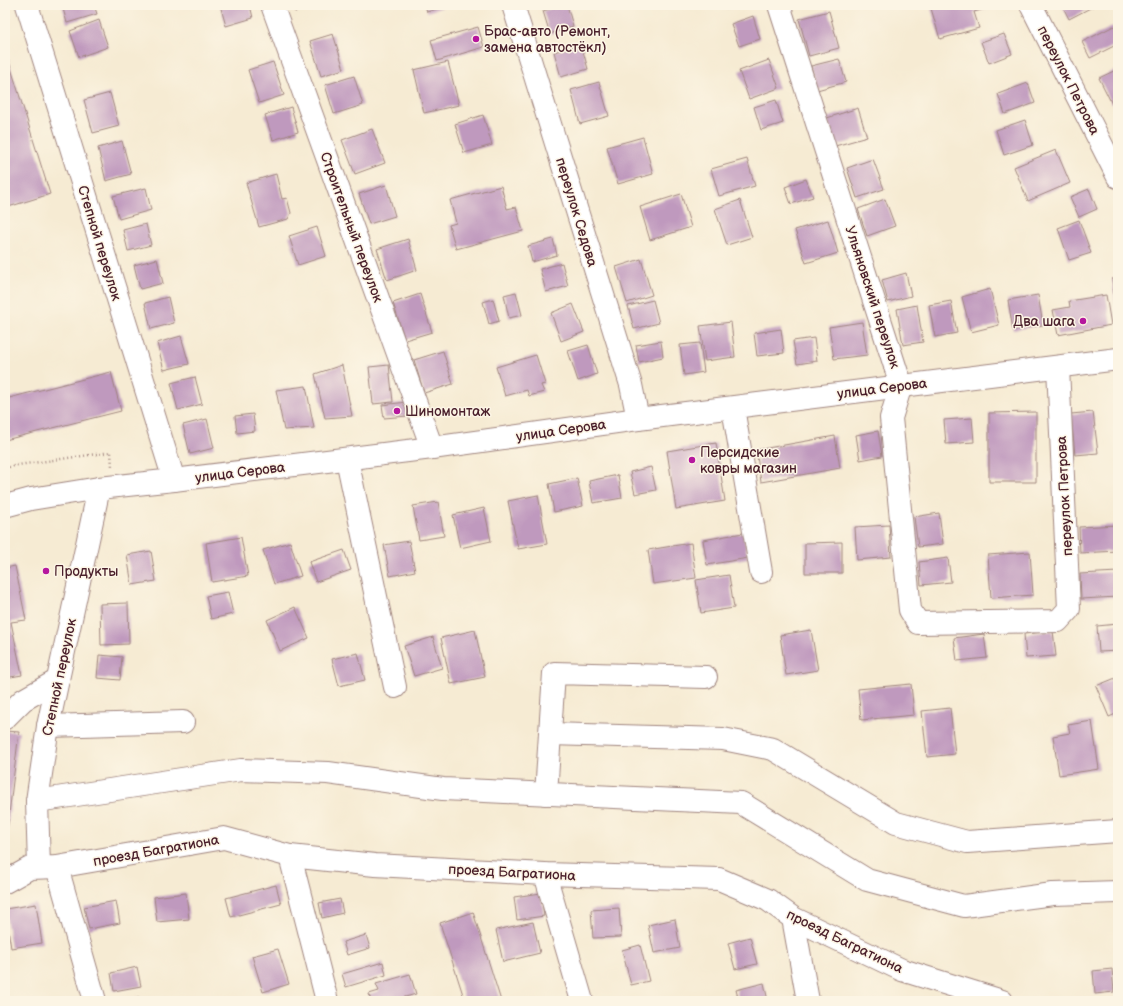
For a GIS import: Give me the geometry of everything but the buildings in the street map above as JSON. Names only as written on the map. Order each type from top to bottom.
[{"type":"street","name":"Степной переулок","points":[[27,5],[174,480]]},
{"type":"street","name":"Строительный переулок","points":[[272,5],[432,448]]},
{"type":"street","name":"переулок Седова","points":[[513,5],[630,385],[638,419]]},
{"type":"street","name":"Ульяновский переулок","points":[[779,5],[901,385],[891,418],[910,610],[918,623],[1058,621]]},
{"type":"street","name":"переулок Петрова","points":[[1031,5],[1118,177]]},
{"type":"street","name":"улица Серова","points":[[5,506],[31,499],[99,488],[347,459],[638,419],[1118,359]]},
{"type":"street","name":"переулок Петрова","points":[[1058,367],[1069,609],[1058,621]]},
{"type":"street","points":[[733,408],[761,572]]},
{"type":"street","points":[[347,459],[395,687]]},
{"type":"street","name":"Степной переулок","points":[[95,1001],[48,867],[37,801],[48,726],[99,488]]},
{"type":"street","points":[[546,794],[554,673],[706,677]]},
{"type":"street","points":[[5,718],[14,699],[58,680]]},
{"type":"street","points":[[48,726],[183,722]]},
{"type":"street","points":[[550,734],[723,739],[773,749],[896,823],[967,842],[1118,831]]},
{"type":"street","points":[[37,801],[241,770],[328,773],[443,789],[741,803],[867,880],[964,906],[1053,894],[1118,892]]},
{"type":"street","name":"проезд Багратиона","points":[[5,882],[30,868],[48,867],[224,838],[290,856],[374,865],[545,874],[719,879],[768,900],[793,918],[902,970],[1002,1001]]},
{"type":"street","points":[[290,856],[327,1001]]},
{"type":"street","points":[[545,874],[582,1001]]},
{"type":"street","points":[[793,918],[808,1001]]},
{"type":"place","name":"Брас-авто (Ремонт, замена автостёкл)","points":[[476,39]]},
{"type":"place","name":"Два шага","points":[[1083,321]]},
{"type":"place","name":"Шиномонтаж","points":[[397,411]]},
{"type":"place","name":"Персидские ковры магазин","points":[[692,460]]},
{"type":"place","name":"Продукты","points":[[46,571]]}]
